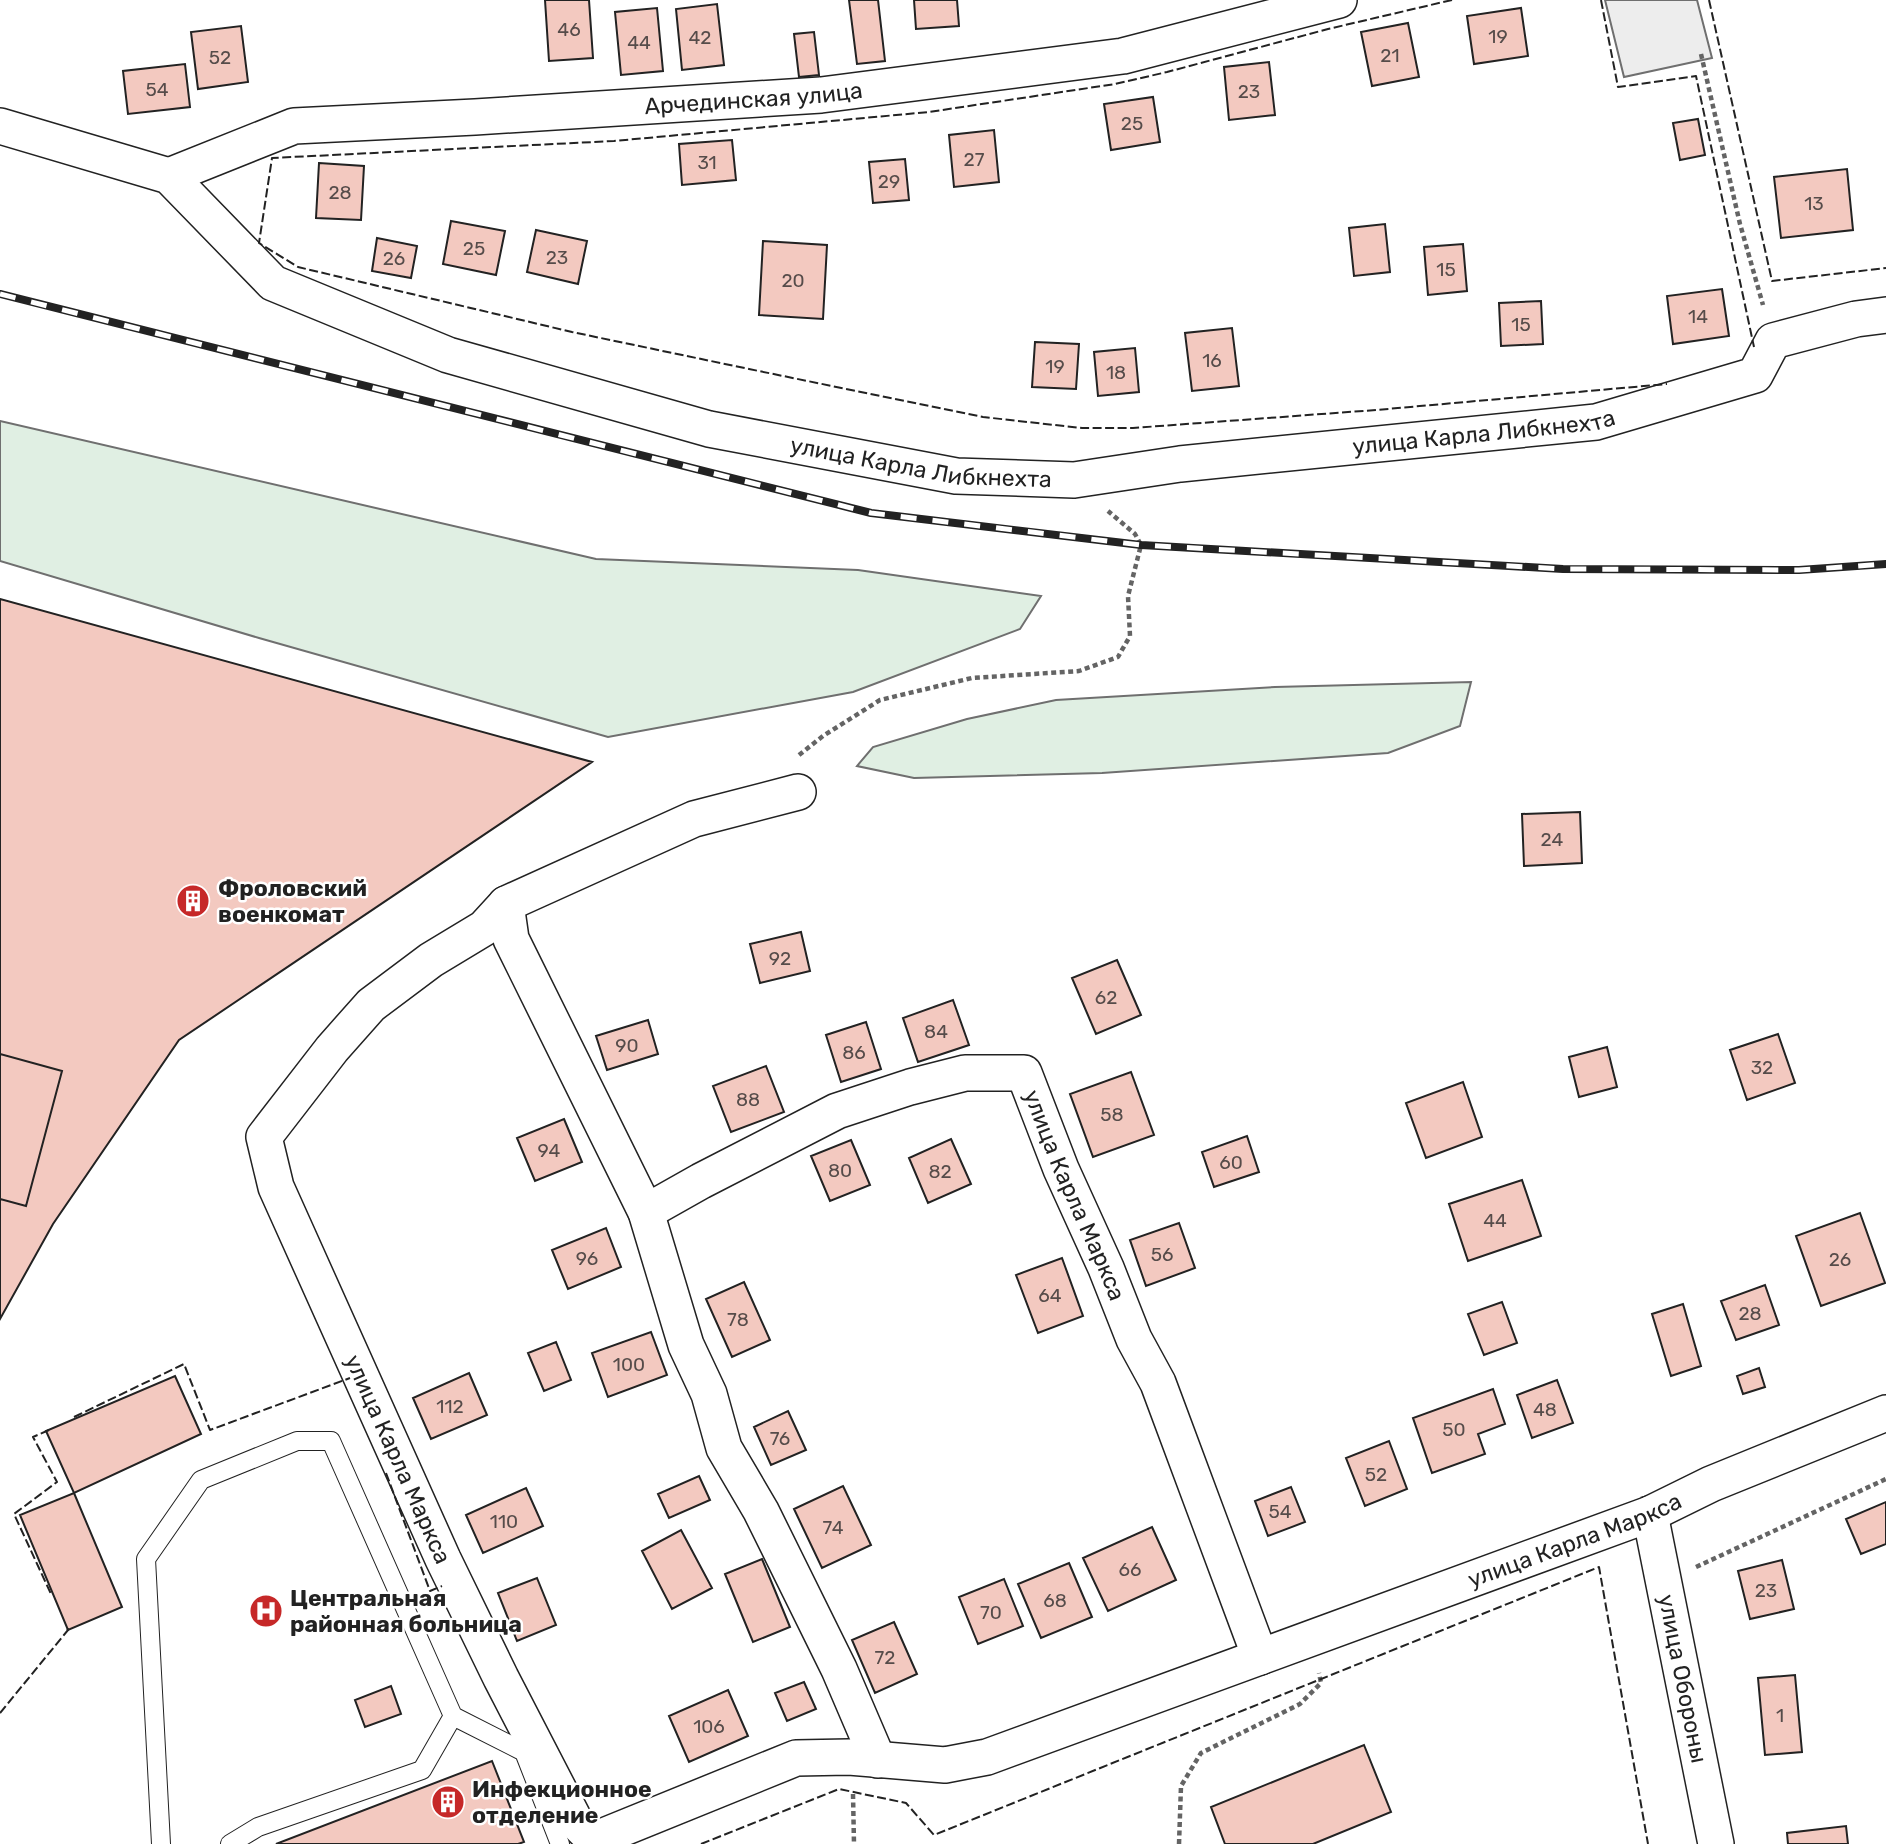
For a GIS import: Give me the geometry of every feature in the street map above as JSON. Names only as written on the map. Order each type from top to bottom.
[{"type":"street","name":"Арчединская улица","points":[[169,176],[294,126],[821,94],[1123,56],[1339,0]]},
{"type":"street","name":"улица Карла Либкнехта","points":[[0,127],[169,176],[273,284],[448,355],[709,429],[956,476],[1074,480],[1180,464],[1596,422],[1755,375],[1773,341]]},
{"type":"street","points":[[1773,341],[1856,319],[1886,316]]},
{"type":"street","name":"улица Карла Маркса","points":[[795,776],[506,904],[484,928],[431,960],[371,1005],[332,1049],[264,1137],[276,1187],[443,1559],[500,1678],[575,1821],[594,1840],[796,1758],[868,1759],[945,1765],[987,1757],[1650,1514],[1711,1484],[1886,1413]]},
{"type":"street","points":[[506,904],[511,939],[646,1212],[686,1345],[709,1394],[724,1448],[761,1511],[839,1669],[868,1759]]},
{"type":"street","name":"улица Карла Маркса","points":[[646,1212],[837,1111],[910,1087],[965,1073],[1024,1073],[1061,1169],[1106,1268],[1134,1339],[1158,1383],[1260,1657]]},
{"type":"street","name":"улица Обороны","points":[[1650,1514],[1716,1844]]},
{"type":"lane","points":[[161,1844],[146,1559],[201,1480],[297,1441],[331,1441],[453,1716],[524,1752],[560,1844]]},
{"type":"lane","points":[[230,1844],[258,1827],[422,1770],[453,1716]]},
{"type":"path","points":[[1701,54],[1740,224],[1773,341]]},
{"type":"path","points":[[795,776],[823,736],[880,701],[972,678],[1079,671],[1118,657],[1130,636],[1128,596],[1140,545],[1135,534],[1074,480]]},
{"type":"path","points":[[1664,1582],[1886,1479]]},
{"type":"path","points":[[1179,1844],[1181,1786],[1201,1753],[1300,1704],[1321,1683],[1317,1661],[1304,1641]]},
{"type":"path","points":[[854,1844],[853,1792],[868,1759]]},
{"type":"green space","points":[[0,421],[596,559],[858,570],[1041,596],[1020,629],[853,692],[608,737],[0,561]]},
{"type":"green space","points":[[1471,682],[1460,726],[1388,753],[1102,773],[914,778],[857,766],[873,747],[967,719],[1056,700],[1275,687]]},
{"type":"shaded area","points":[[1605,0],[1697,0],[1712,58],[1624,77]]},
{"type":"building","points":[[545,0],[589,0],[593,58],[549,61]]},
{"type":"building","points":[[849,0],[878,0],[885,61],[857,64]]},
{"type":"building","points":[[914,0],[957,0],[959,26],[916,29]]},
{"type":"building","points":[[717,4],[724,65],[682,70],[676,9]]},
{"type":"building","points":[[657,8],[663,71],[621,75],[615,12]]},
{"type":"building","points":[[1521,8],[1528,56],[1474,64],[1467,16]]},
{"type":"building","points":[[1408,23],[1419,77],[1372,86],[1361,32]]},
{"type":"building","points":[[241,26],[248,82],[198,89],[191,32]]},
{"type":"building","points":[[814,32],[819,75],[799,77],[794,34]]},
{"type":"building","points":[[1269,62],[1275,115],[1229,120],[1224,67]]},
{"type":"building","points":[[185,64],[190,107],[128,114],[123,71]]},
{"type":"building","points":[[1153,97],[1160,142],[1111,150],[1104,104]]},
{"type":"building","points":[[1698,119],[1705,155],[1680,160],[1673,123]]},
{"type":"building","points":[[994,130],[999,182],[954,187],[949,135]]},
{"type":"building","points":[[732,140],[736,180],[682,185],[679,144]]},
{"type":"building","points":[[905,159],[909,200],[873,203],[869,162]]},
{"type":"building","points":[[319,163],[364,166],[361,220],[316,218]]},
{"type":"building","points":[[1847,169],[1853,230],[1781,238],[1774,177]]},
{"type":"building","points":[[451,221],[505,231],[496,275],[443,264]]},
{"type":"building","points":[[1385,224],[1390,272],[1354,276],[1349,228]]},
{"type":"building","points":[[536,230],[587,241],[578,284],[527,272]]},
{"type":"building","points":[[377,238],[417,246],[411,278],[372,271]]},
{"type":"building","points":[[763,241],[827,245],[823,319],[759,315]]},
{"type":"building","points":[[1463,244],[1467,291],[1428,295],[1424,247]]},
{"type":"building","points":[[1722,289],[1729,336],[1673,344],[1667,296]]},
{"type":"building","points":[[1541,301],[1543,344],[1501,346],[1499,303]]},
{"type":"building","points":[[1232,328],[1239,386],[1192,391],[1185,333]]},
{"type":"building","points":[[1035,342],[1079,344],[1076,389],[1032,387]]},
{"type":"building","points":[[1135,348],[1139,392],[1098,396],[1094,352]]},
{"type":"building","name":"Фроловский военкомат","points":[[0,599],[592,762],[179,1040],[53,1224],[0,1319]]},
{"type":"building","points":[[1580,812],[1582,863],[1524,866],[1522,814]]},
{"type":"building","points":[[801,932],[810,971],[760,983],[750,944]]},
{"type":"building","points":[[1117,960],[1141,1015],[1096,1034],[1072,978]]},
{"type":"building","points":[[953,1000],[969,1045],[918,1062],[903,1018]]},
{"type":"building","points":[[648,1020],[658,1054],[607,1070],[596,1036]]},
{"type":"building","points":[[866,1022],[881,1069],[841,1082],[826,1035]]},
{"type":"building","points":[[1778,1034],[1795,1083],[1747,1100],[1730,1050]]},
{"type":"building","points":[[1607,1047],[1617,1087],[1579,1097],[1569,1057]]},
{"type":"building","points":[[0,1054],[62,1071],[26,1206],[0,1199]]},
{"type":"building","points":[[766,1066],[784,1112],[731,1132],[713,1086]]},
{"type":"building","points":[[1131,1072],[1154,1135],[1093,1157],[1070,1094]]},
{"type":"building","points":[[1463,1082],[1482,1137],[1426,1158],[1406,1103]]},
{"type":"building","points":[[564,1119],[582,1162],[535,1181],[517,1138]]},
{"type":"building","points":[[1247,1136],[1259,1172],[1214,1187],[1202,1152]]},
{"type":"building","points":[[951,1139],[971,1184],[928,1203],[909,1158]]},
{"type":"building","points":[[851,1140],[870,1185],[830,1201],[811,1156]]},
{"type":"building","points":[[1522,1180],[1541,1236],[1468,1261],[1449,1204]]},
{"type":"building","points":[[1860,1213],[1885,1283],[1821,1306],[1796,1236]]},
{"type":"building","points":[[1179,1223],[1195,1268],[1146,1286],[1130,1240]]},
{"type":"building","points":[[606,1228],[621,1267],[568,1289],[552,1250]]},
{"type":"building","points":[[1062,1258],[1083,1316],[1038,1333],[1016,1275]]},
{"type":"building","points":[[744,1282],[770,1340],[732,1357],[706,1299]]},
{"type":"building","points":[[1765,1285],[1779,1325],[1736,1340],[1721,1301]]},
{"type":"building","points":[[1502,1302],[1517,1343],[1484,1355],[1468,1314]]},
{"type":"building","points":[[1683,1304],[1701,1366],[1671,1376],[1652,1314]]},
{"type":"building","points":[[651,1332],[667,1375],[608,1397],[592,1353]]},
{"type":"building","points":[[556,1342],[571,1380],[544,1391],[528,1353]]},
{"type":"building","points":[[1759,1368],[1765,1387],[1743,1394],[1737,1376]]},
{"type":"building","points":[[469,1373],[487,1415],[431,1439],[413,1398]]},
{"type":"building","points":[[175,1376],[201,1434],[74,1493],[46,1431]]},
{"type":"building","points":[[1557,1380],[1573,1423],[1532,1438],[1517,1395]]},
{"type":"building","points":[[1493,1389],[1505,1424],[1478,1434],[1485,1454],[1432,1473],[1413,1418]]},
{"type":"building","points":[[788,1411],[806,1450],[771,1465],[754,1427]]},
{"type":"building","points":[[1389,1441],[1407,1489],[1365,1506],[1346,1458]]},
{"type":"building","points":[[699,1476],[710,1500],[669,1518],[658,1494]]},
{"type":"building","points":[[843,1486],[871,1545],[822,1568],[794,1509]]},
{"type":"building","points":[[1291,1487],[1305,1522],[1268,1536],[1255,1501]]},
{"type":"building","points":[[526,1488],[543,1526],[483,1553],[466,1515]]},
{"type":"building","points":[[74,1493],[122,1607],[68,1630],[20,1515]]},
{"type":"building","points":[[1886,1502],[1886,1544],[1861,1554],[1846,1519]]},
{"type":"building","points":[[1152,1527],[1176,1580],[1108,1611],[1083,1558]]},
{"type":"building","points":[[681,1530],[712,1588],[672,1609],[642,1551]]},
{"type":"building","points":[[762,1559],[790,1627],[753,1642],[725,1574]]},
{"type":"building","points":[[1782,1560],[1794,1609],[1750,1619],[1738,1571]]},
{"type":"building","points":[[1069,1563],[1092,1617],[1041,1638],[1018,1584]]},
{"type":"building","points":[[537,1578],[556,1625],[517,1641],[498,1593]]},
{"type":"building","points":[[1004,1579],[1023,1626],[978,1644],[959,1597]]},
{"type":"building","points":[[894,1622],[917,1674],[875,1693],[852,1640]]},
{"type":"building","points":[[1795,1675],[1802,1752],[1765,1755],[1758,1678]]},
{"type":"building","points":[[804,1682],[816,1709],[787,1721],[775,1693]]},
{"type":"building","points":[[391,1686],[401,1714],[365,1727],[355,1700]]},
{"type":"building","points":[[728,1690],[748,1736],[689,1762],[669,1716]]},
{"type":"building","points":[[1364,1745],[1391,1812],[1313,1844],[1225,1844],[1211,1807]]},
{"type":"building","name":"Инфекционное отделение","points":[[492,1761],[524,1842],[276,1844]]},
{"type":"building","points":[[1846,1826],[1848,1844],[1788,1844],[1787,1833]]},
{"type":"railway","points":[[0,294],[871,513],[1141,545],[1563,569],[1799,570],[1886,564]]},
{"type":"fence","points":[[1452,0],[1115,84],[929,112],[614,141],[272,158],[259,243],[298,267],[572,332],[983,417],[1082,428],[1133,428],[1376,410],[1667,384]]},
{"type":"fence","points":[[1601,0],[1618,87],[1696,76],[1754,347]]},
{"type":"fence","points":[[1709,0],[1772,281],[1886,268]]},
{"type":"fence","points":[[74,1417],[184,1364],[210,1430],[350,1378]]},
{"type":"fence","points":[[49,1430],[33,1437],[57,1482],[14,1514],[51,1594]]},
{"type":"fence","points":[[386,1473],[430,1591],[442,1586]]},
{"type":"fence","points":[[701,1844],[839,1789],[906,1803],[934,1835],[1599,1567],[1648,1844]]},
{"type":"fence","points":[[0,1713],[68,1630],[66,1626]]},
{"type":"place","name":"Фроловский военкомат","points":[[193,901]]},
{"type":"place","name":"Центральная районная больница","points":[[266,1611]]},
{"type":"place","name":"Инфекционное отделение","points":[[448,1802]]}]
